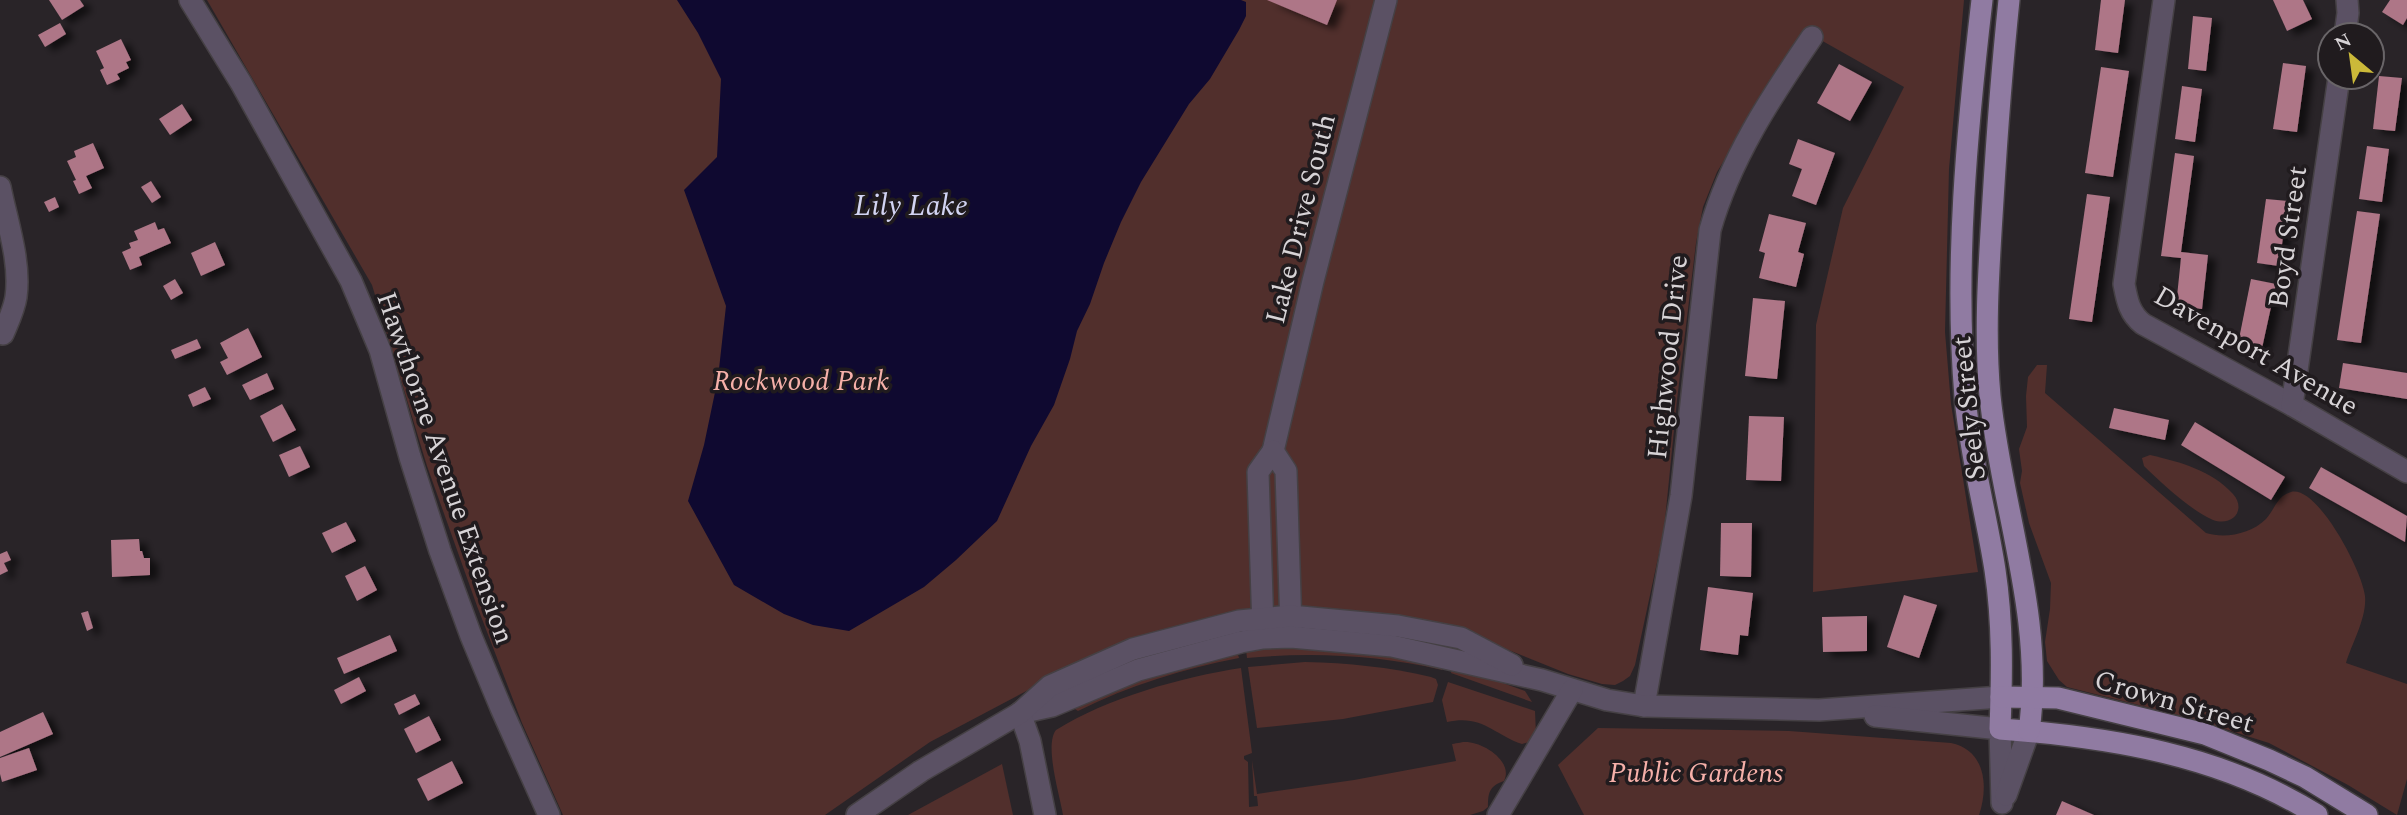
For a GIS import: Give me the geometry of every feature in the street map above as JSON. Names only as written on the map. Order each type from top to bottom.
[{"type":"main road","name":"Seely Street","points":[[1982,0],[1966,190],[1962,344],[1969,435],[1995,571],[2002,634],[2000,729]]},
{"type":"main road","name":"Seely Street","points":[[2010,0],[1993,208],[1988,298],[1989,361],[1994,429],[2025,597],[2032,659],[2034,696],[2029,731]]},
{"type":"main road","name":"Crown Street","points":[[2001,697],[2034,696],[2068,701],[2205,734],[2305,777],[2367,815]]},
{"type":"main road","name":"Crown Street","points":[[2000,729],[2084,736],[2172,754],[2221,769],[2308,809]]},
{"type":"street","name":"Hawthorne Avenue Extension","points":[[190,0],[241,83],[351,281],[380,350],[410,457],[458,599],[500,708],[549,815]]},
{"type":"street","name":"Lake Drive South","points":[[1263,628],[1258,472],[1273,451],[1386,0]]},
{"type":"street","name":"Davenport Avenue","points":[[2164,0],[2124,284],[2127,302],[2136,318],[2143,324],[2407,471]]},
{"type":"street","points":[[2347,0],[2347,21]]},
{"type":"street","name":"Highwood Drive","points":[[1644,706],[1681,496],[1710,230],[1718,199],[1733,166],[1771,97],[1812,37]]},
{"type":"street","name":"Boyd Street","points":[[2292,405],[2337,91]]},
{"type":"street","points":[[0,187],[16,285],[15,299],[3,334]]},
{"type":"street","points":[[1273,451],[1286,471],[1291,626]]},
{"type":"street","points":[[857,815],[921,771],[1020,713],[1049,686],[1096,664],[1147,646],[1239,621],[1263,628],[1398,626],[1461,638],[1542,680],[1607,700],[1644,706],[1819,710],[2000,729]]},
{"type":"street","points":[[1498,815],[1572,690]]},
{"type":"street","points":[[1819,710],[2001,697]]},
{"type":"street","points":[[1020,713],[1030,741],[1045,815]]},
{"type":"street","name":"Seely Street","points":[[2000,729],[2000,809]]},
{"type":"street","name":"Seely Street","points":[[2000,809],[2029,731]]},
{"type":"green space","name":"Rockwood Park","points":[[207,0],[1964,0],[1949,169],[1945,332],[1951,404],[1978,572],[1813,592],[1816,325],[1843,208],[1904,87],[1803,30],[1717,172],[1703,207],[1696,243],[1677,400],[1664,530],[1635,665],[1630,676],[1623,681],[1615,685],[1602,684],[1568,674],[1491,643],[1285,611],[1068,669],[930,742],[825,815],[563,815],[522,723],[477,606],[427,466],[372,285]]},
{"type":"green space","points":[[2037,365],[2047,365],[2045,393],[2206,533],[2229,535],[2245,532],[2266,519],[2282,496],[2291,492],[2302,494],[2314,502],[2326,516],[2348,551],[2365,596],[2361,622],[2346,663],[2407,684],[2407,779],[2397,815],[2348,785],[2269,743],[2190,718],[2067,687],[2059,680],[2047,661],[2045,642],[2051,583],[2029,523],[2020,483],[2022,471],[2019,449],[2027,427],[2028,377]]},
{"type":"green space","points":[[2150,455],[2184,464],[2215,479],[2237,500],[2238,511],[2235,516],[2220,522],[2196,510],[2144,466],[2142,458]]},
{"type":"green space","points":[[1303,646],[1444,663],[1442,670],[1345,656],[1247,658],[1246,650]]},
{"type":"green space","points":[[1237,651],[1239,658],[1157,679],[1078,711],[1070,706],[1100,690]]},
{"type":"green space","points":[[1305,662],[1400,671],[1431,677],[1436,679],[1438,685],[1433,702],[1343,719],[1257,728],[1248,667]]},
{"type":"green space","points":[[1453,665],[1525,691],[1532,702],[1451,673]]},
{"type":"green space","points":[[1241,668],[1252,753],[1244,756],[1248,762],[1249,807],[1258,806],[1257,796],[1254,796],[1252,760],[1257,794],[1456,761],[1452,744],[1464,742],[1479,745],[1494,754],[1504,766],[1504,781],[1490,791],[1488,807],[1470,815],[1063,815],[1052,758],[1056,730],[1098,708],[1146,690]]},
{"type":"green space","points":[[1448,682],[1535,711],[1536,734],[1529,742],[1522,744],[1478,723],[1459,720],[1447,722],[1442,700]]},
{"type":"green space","name":"Public Gardens","points":[[1598,728],[1789,731],[1951,743],[1971,753],[1977,761],[1984,781],[1982,804],[1979,815],[1584,815],[1558,765]]},
{"type":"green space","points":[[1002,764],[1013,815],[908,815]]},
{"type":"water","name":"Lily Lake","points":[[677,0],[1246,2],[1246,16],[1239,30],[1210,79],[1189,104],[1141,182],[1121,222],[1077,331],[1054,405],[1031,446],[997,521],[924,587],[849,631],[813,625],[784,614],[734,585],[688,501],[704,445],[718,378],[726,306],[684,190],[717,157],[721,79],[698,33]]},
{"type":"building","points":[[49,0],[80,0],[84,6],[62,20]]},
{"type":"building","points":[[1267,0],[1337,0],[1327,25]]},
{"type":"building","points":[[2101,0],[2125,0],[2118,53],[2095,50]]},
{"type":"building","points":[[2273,0],[2303,0],[2312,19],[2287,31]]},
{"type":"building","points":[[2390,0],[2407,0],[2407,18],[2403,25],[2382,12]]},
{"type":"building","points":[[2193,16],[2212,18],[2206,71],[2188,69]]},
{"type":"building","points":[[60,23],[66,34],[45,47],[38,35]]},
{"type":"building","points":[[121,39],[131,60],[126,62],[129,68],[117,74],[120,79],[107,85],[100,70],[104,68],[96,51]]},
{"type":"building","points":[[2283,63],[2306,66],[2297,132],[2273,129]]},
{"type":"building","points":[[1839,64],[1872,82],[1850,121],[1817,103]]},
{"type":"building","points":[[2101,67],[2129,71],[2113,177],[2085,173]]},
{"type":"building","points":[[2386,77],[2402,78],[2395,131],[2373,129],[2377,91],[2386,91]]},
{"type":"building","points":[[2182,86],[2202,89],[2195,142],[2175,139]]},
{"type":"building","points":[[182,104],[192,120],[170,135],[159,119]]},
{"type":"building","points":[[1798,139],[1835,153],[1816,205],[1792,196],[1802,169],[1789,164]]},
{"type":"building","points":[[93,143],[104,168],[86,176],[92,188],[79,194],[67,161],[76,157],[74,151]]},
{"type":"building","points":[[2367,146],[2389,149],[2382,202],[2359,199]]},
{"type":"building","points":[[2175,153],[2194,156],[2181,252],[2208,255],[2202,309],[2176,306],[2181,258],[2161,256]]},
{"type":"building","points":[[151,181],[161,197],[152,203],[141,187]]},
{"type":"building","points":[[2087,194],[2110,197],[2092,322],[2069,319]]},
{"type":"building","points":[[55,197],[59,207],[49,212],[44,202]]},
{"type":"building","points":[[2266,199],[2288,201],[2279,266],[2257,263]]},
{"type":"building","points":[[2357,211],[2380,214],[2361,343],[2337,340]]},
{"type":"building","points":[[1769,214],[1806,223],[1798,252],[1804,254],[1796,287],[1759,278],[1765,253],[1759,251]]},
{"type":"building","points":[[155,222],[158,230],[164,228],[171,243],[139,257],[142,265],[130,270],[122,252],[131,248],[129,243],[138,240],[134,231]]},
{"type":"building","points":[[215,242],[225,265],[201,276],[191,253]]},
{"type":"building","points":[[175,279],[183,293],[171,300],[163,286]]},
{"type":"building","points":[[2251,279],[2276,284],[2262,348],[2238,344]]},
{"type":"building","points":[[1753,298],[1785,301],[1777,379],[1745,376]]},
{"type":"building","points":[[248,328],[262,357],[227,375],[220,362],[228,358],[220,343]]},
{"type":"building","points":[[197,339],[201,348],[175,359],[171,350]]},
{"type":"building","points":[[2343,363],[2407,373],[2407,399],[2339,388]]},
{"type":"building","points":[[267,373],[274,389],[250,400],[242,385]]},
{"type":"building","points":[[205,387],[211,399],[193,407],[188,395]]},
{"type":"building","points":[[282,404],[296,430],[273,442],[260,416]]},
{"type":"building","points":[[2114,408],[2169,420],[2165,440],[2109,428]]},
{"type":"building","points":[[1749,416],[1784,417],[1781,481],[1746,480]]},
{"type":"building","points":[[2195,422],[2285,477],[2271,500],[2181,445]]},
{"type":"building","points":[[300,446],[310,467],[289,477],[279,455]]},
{"type":"building","points":[[2321,467],[2407,516],[2405,542],[2309,488]]},
{"type":"building","points":[[346,522],[356,541],[332,553],[322,533]]},
{"type":"building","points":[[1721,523],[1752,523],[1751,577],[1720,576]]},
{"type":"building","points":[[139,539],[144,558],[150,558],[150,575],[112,577],[111,540]]},
{"type":"building","points":[[7,551],[11,560],[4,563],[8,571],[0,575],[0,554]]},
{"type":"building","points":[[365,566],[377,590],[357,601],[345,576]]},
{"type":"building","points":[[1708,587],[1753,593],[1748,636],[1740,635],[1738,655],[1700,650]]},
{"type":"building","points":[[1904,595],[1937,605],[1919,658],[1887,647]]},
{"type":"building","points":[[88,611],[93,628],[87,631],[81,613]]},
{"type":"building","points":[[1867,616],[1867,651],[1823,652],[1822,617]]},
{"type":"building","points":[[390,635],[397,651],[344,674],[337,658]]},
{"type":"building","points":[[359,677],[366,691],[341,704],[334,690]]},
{"type":"building","points":[[415,694],[420,704],[399,715],[394,704]]},
{"type":"building","points":[[43,712],[53,734],[0,757],[0,732]]},
{"type":"building","points":[[429,716],[441,740],[416,753],[404,729]]},
{"type":"building","points":[[29,748],[37,770],[2,782],[0,758]]},
{"type":"building","points":[[452,761],[463,783],[428,801],[417,779]]},
{"type":"building","points":[[2062,801],[2094,815],[2056,815]]}]
